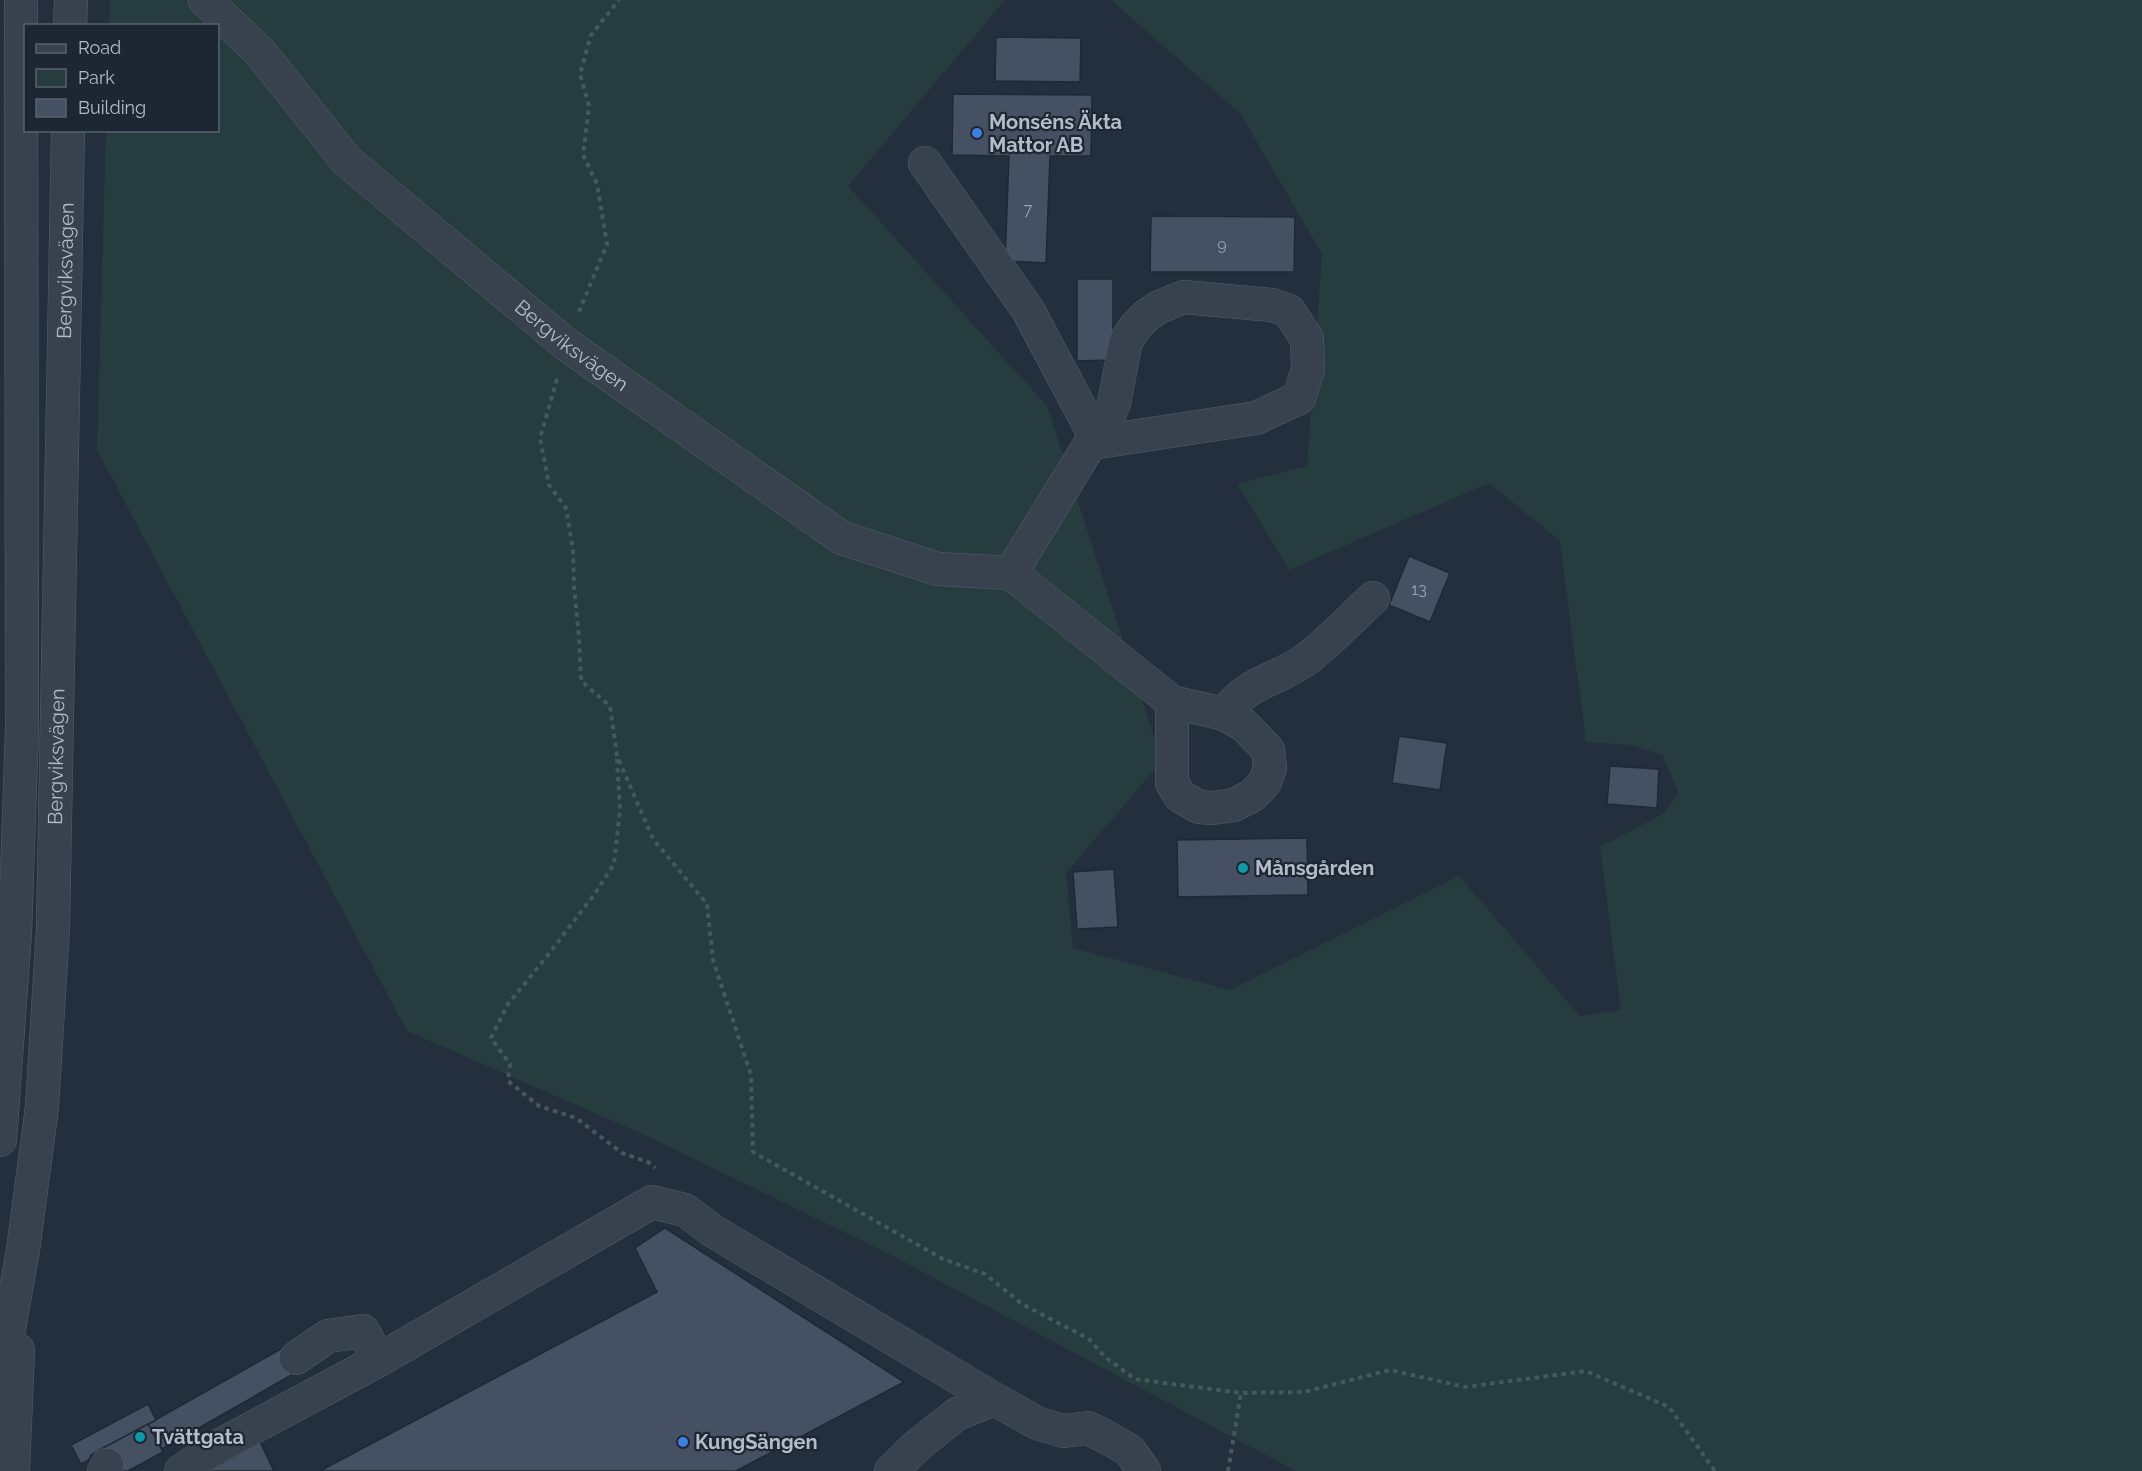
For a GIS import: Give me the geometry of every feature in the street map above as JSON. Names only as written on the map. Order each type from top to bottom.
[{"type":"street","name":"Bergviksvägen","points":[[0,1140],[15,933],[22,728],[21,0]]},
{"type":"street","points":[[70,24],[71,0]]},
{"type":"street","name":"Bergviksvägen","points":[[205,0],[260,52],[347,161],[567,345],[842,538],[938,569],[1011,573]]},
{"type":"street","name":"Bergviksvägen","points":[[0,1379],[23,1250],[42,1107],[53,928],[68,132]]},
{"type":"street","points":[[925,163],[1028,310],[1094,440]]},
{"type":"street","points":[[1094,440],[1256,418],[1283,407],[1299,398],[1308,369],[1307,339],[1289,311],[1272,305],[1184,297],[1159,307],[1136,326],[1126,341],[1114,403],[1105,424],[1094,440],[1011,573],[1172,702],[1224,714],[1244,725],[1268,750],[1270,768],[1265,782],[1253,795],[1234,805],[1213,808],[1199,807],[1180,796],[1172,783],[1172,702]]},
{"type":"street","points":[[1224,714],[1231,704],[1250,688],[1307,659],[1373,598]]},
{"type":"street","points":[[181,1471],[215,1448],[379,1360],[652,1202],[685,1210],[713,1231],[1039,1424],[1064,1431],[1088,1428],[1129,1450],[1144,1471]]},
{"type":"street","points":[[13,1471],[23,1250]]},
{"type":"street","points":[[296,1358],[328,1336],[363,1331],[379,1360]]},
{"type":"street","points":[[891,1471],[919,1444],[957,1414],[994,1399]]},
{"type":"path","points":[[619,0],[591,35],[580,74],[589,106],[583,155],[597,184],[607,244],[574,322],[540,438],[549,485],[566,508],[572,540],[581,681],[610,706],[617,756],[620,810],[614,864],[596,892],[508,1004],[491,1038],[510,1064],[508,1081],[539,1106],[576,1118],[622,1153],[648,1162],[677,1189],[685,1210]]},
{"type":"path","points":[[617,756],[653,839],[706,904],[713,960],[751,1075],[753,1152],[943,1259],[985,1274],[1022,1304],[1089,1339],[1105,1357],[1135,1379],[1241,1393],[1304,1392],[1390,1370],[1465,1386],[1586,1371],[1669,1407],[1715,1471]]},
{"type":"path","points":[[1228,1471],[1241,1393]]},
{"type":"green space","points":[[110,0],[1005,0],[848,186],[1047,406],[1162,761],[1066,873],[1073,948],[1230,990],[1459,876],[1580,1016],[1621,1010],[1600,847],[1663,814],[1679,793],[1662,755],[1632,745],[1586,742],[1560,541],[1489,483],[1289,570],[1237,484],[1307,466],[1322,254],[1240,113],[1111,0],[2142,0],[2142,1471],[1296,1471],[887,1253],[645,1135],[407,1031],[97,450],[106,132],[219,132],[219,24],[109,24]]},
{"type":"building","points":[[996,37],[1081,38],[1080,82],[995,81]]},
{"type":"building","points":[[953,94],[1092,95],[1091,156],[1050,156],[1046,263],[1005,261],[1009,156],[952,155]]},
{"type":"building","points":[[1151,216],[1295,217],[1294,272],[1150,272]]},
{"type":"building","points":[[1077,279],[1113,279],[1113,360],[1077,361]]},
{"type":"building","points":[[1409,556],[1450,573],[1430,622],[1389,605]]},
{"type":"building","points":[[1399,736],[1447,743],[1440,790],[1392,783]]},
{"type":"building","points":[[1610,766],[1659,769],[1657,808],[1607,804]]},
{"type":"building","name":"Månsgården","points":[[1307,838],[1308,895],[1178,897],[1177,840]]},
{"type":"building","points":[[1114,869],[1118,927],[1077,929],[1073,872]]},
{"type":"building","points":[[665,1228],[904,1382],[736,1471],[320,1471],[657,1292],[635,1248]]},
{"type":"building","points":[[288,1345],[302,1369],[162,1449],[148,1424]]},
{"type":"building","points":[[148,1404],[156,1420],[91,1455],[89,1460],[81,1464],[71,1445]]},
{"type":"building","name":"Tvättgata","points":[[148,1424],[163,1452],[128,1471],[110,1471],[99,1450]]},
{"type":"building","points":[[260,1442],[274,1471],[208,1471]]},
{"type":"place","name":"Monséns Äkta Mattor AB","points":[[977,133]]},
{"type":"place","name":"Månsgården","points":[[1243,868]]},
{"type":"place","name":"Tvättgata","points":[[140,1437]]},
{"type":"place","name":"KungSängen","points":[[683,1442]]}]
